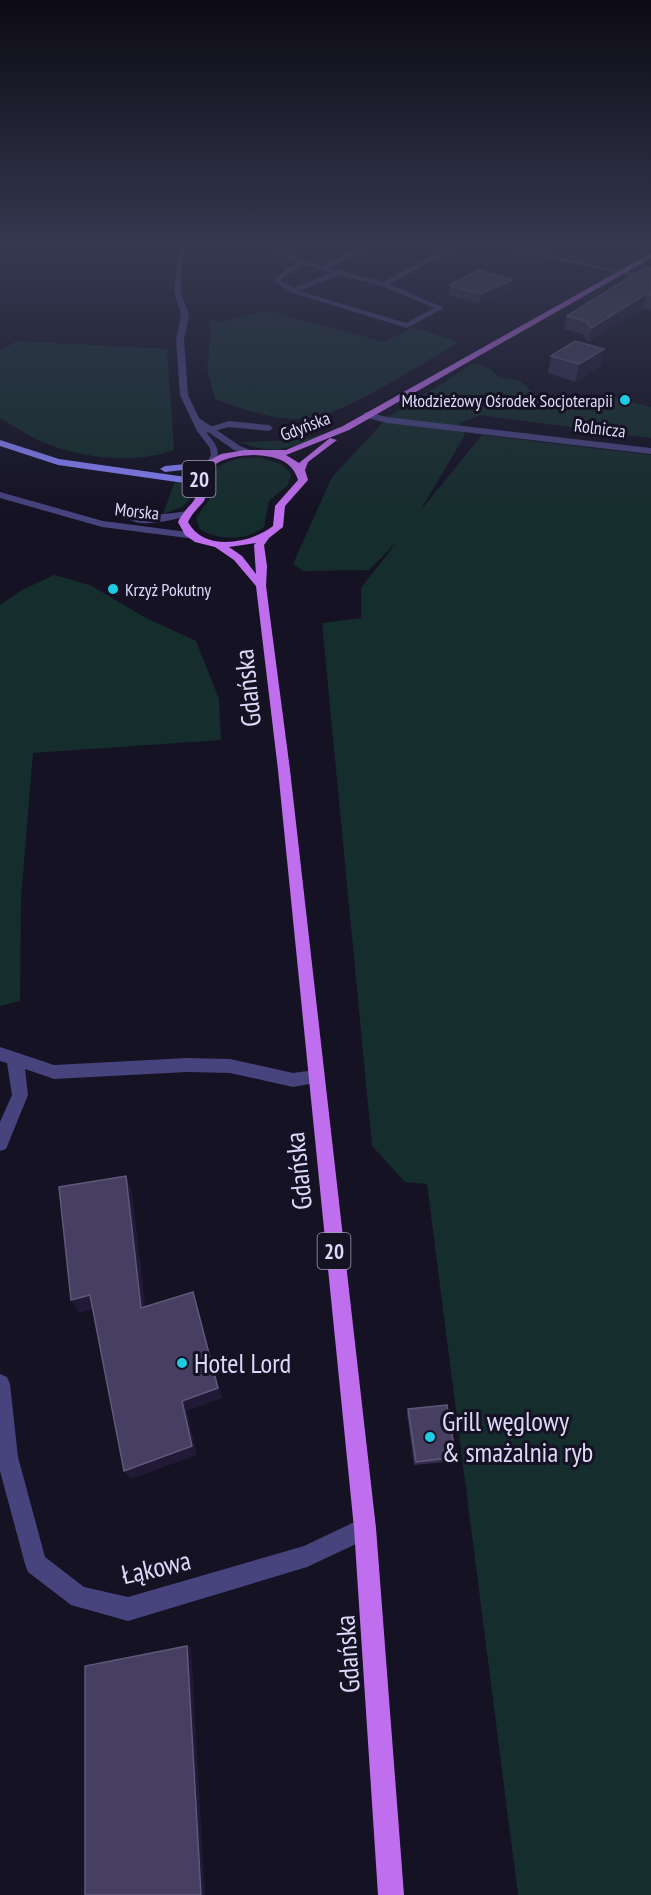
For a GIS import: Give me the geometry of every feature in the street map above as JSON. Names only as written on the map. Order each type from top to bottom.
[{"type":"main road","name":"Gdyńska","points":[[301,469],[304,461],[346,428],[510,334]]},
{"type":"main road","name":"Gdyńska","points":[[275,454],[288,452],[346,428]]},
{"type":"main road","points":[[0,443],[44,459],[186,480],[201,486]]},
{"type":"main road","name":"20","points":[[195,536],[184,526],[186,514],[201,499],[201,486],[198,478],[209,464],[229,455],[251,452],[275,454],[292,461],[301,469],[303,480],[280,506],[278,527],[265,536]]},
{"type":"main road","points":[[117,471],[186,469],[209,464]]},
{"type":"main road","points":[[195,536],[218,544],[238,558],[261,586]]},
{"type":"main road","points":[[218,544],[243,544],[265,536]]},
{"type":"main road","name":"Gdańska","points":[[265,536],[259,545],[262,566],[261,586],[284,770],[365,1528],[391,1895]]},
{"type":"street","points":[[181,334],[183,388],[189,407],[201,431],[214,448],[215,455],[209,464]]},
{"type":"street","name":"Rolnicza","points":[[367,415],[387,420],[651,451]]},
{"type":"street","points":[[197,420],[212,428],[237,448],[251,452]]},
{"type":"street","points":[[201,431],[239,424],[269,428]]},
{"type":"street","name":"Morska","points":[[0,495],[102,524],[195,536]]},
{"type":"street","name":"Morska","points":[[76,516],[149,520],[186,514]]},
{"type":"street","points":[[7,1057],[54,1072],[187,1065],[230,1066],[293,1080],[315,1077]]},
{"type":"street","points":[[0,1143],[20,1095],[7,1057]]},
{"type":"street","name":"Łąkowa","points":[[0,1384],[7,1457],[36,1564],[79,1597],[128,1609],[307,1556],[365,1528]]},
{"type":"green space","points":[[211,334],[356,334],[384,342],[399,334],[436,334],[459,342],[360,399],[320,416],[304,419],[270,416],[215,399],[207,369]]},
{"type":"green space","points":[[17,341],[167,349],[174,450],[128,458],[80,454],[44,442],[0,418],[0,351]]},
{"type":"green space","points":[[475,363],[489,368],[498,376],[520,381],[546,404],[588,396],[613,397],[651,407],[651,438],[481,415],[459,423],[465,435],[420,511],[482,435],[651,455],[651,1895],[518,1895],[427,1184],[405,1182],[372,1146],[322,623],[361,618],[361,588],[397,542],[369,570],[303,571],[293,564],[332,477],[389,416]]},
{"type":"green space","points":[[322,434],[282,449],[262,448],[239,442],[298,440]]},
{"type":"green space","points":[[261,458],[281,464],[291,474],[288,485],[269,501],[264,527],[249,535],[232,538],[215,536],[200,529],[196,519],[211,496],[211,476],[215,470],[233,460]]},
{"type":"green space","points":[[175,481],[191,488],[192,497],[182,507],[163,514]]},
{"type":"green space","points":[[54,575],[90,585],[146,618],[196,641],[219,699],[221,740],[33,753],[21,899],[20,1001],[0,1006],[0,605],[22,590]]},
{"type":"building","points":[[575,341],[604,349],[579,364],[551,356]]},
{"type":"building","points":[[126,1176],[141,1308],[193,1292],[218,1388],[182,1401],[192,1446],[124,1471],[90,1295],[71,1300],[59,1187]]},
{"type":"building","name":"Grill węglowy & smażalnia ryb","points":[[447,1405],[456,1457],[416,1462],[408,1409]]},
{"type":"building","points":[[187,1646],[201,1895],[85,1895],[85,1666]]},
{"type":"place","name":"Młodzieżowy Ośrodek Socjoterapii","points":[[625,400]]},
{"type":"place","name":"Krzyż Pokutny","points":[[113,589]]},
{"type":"place","name":"Hotel Lord","points":[[182,1363]]},
{"type":"place","name":"Grill węglowy & smażalnia ryb","points":[[430,1437]]}]
